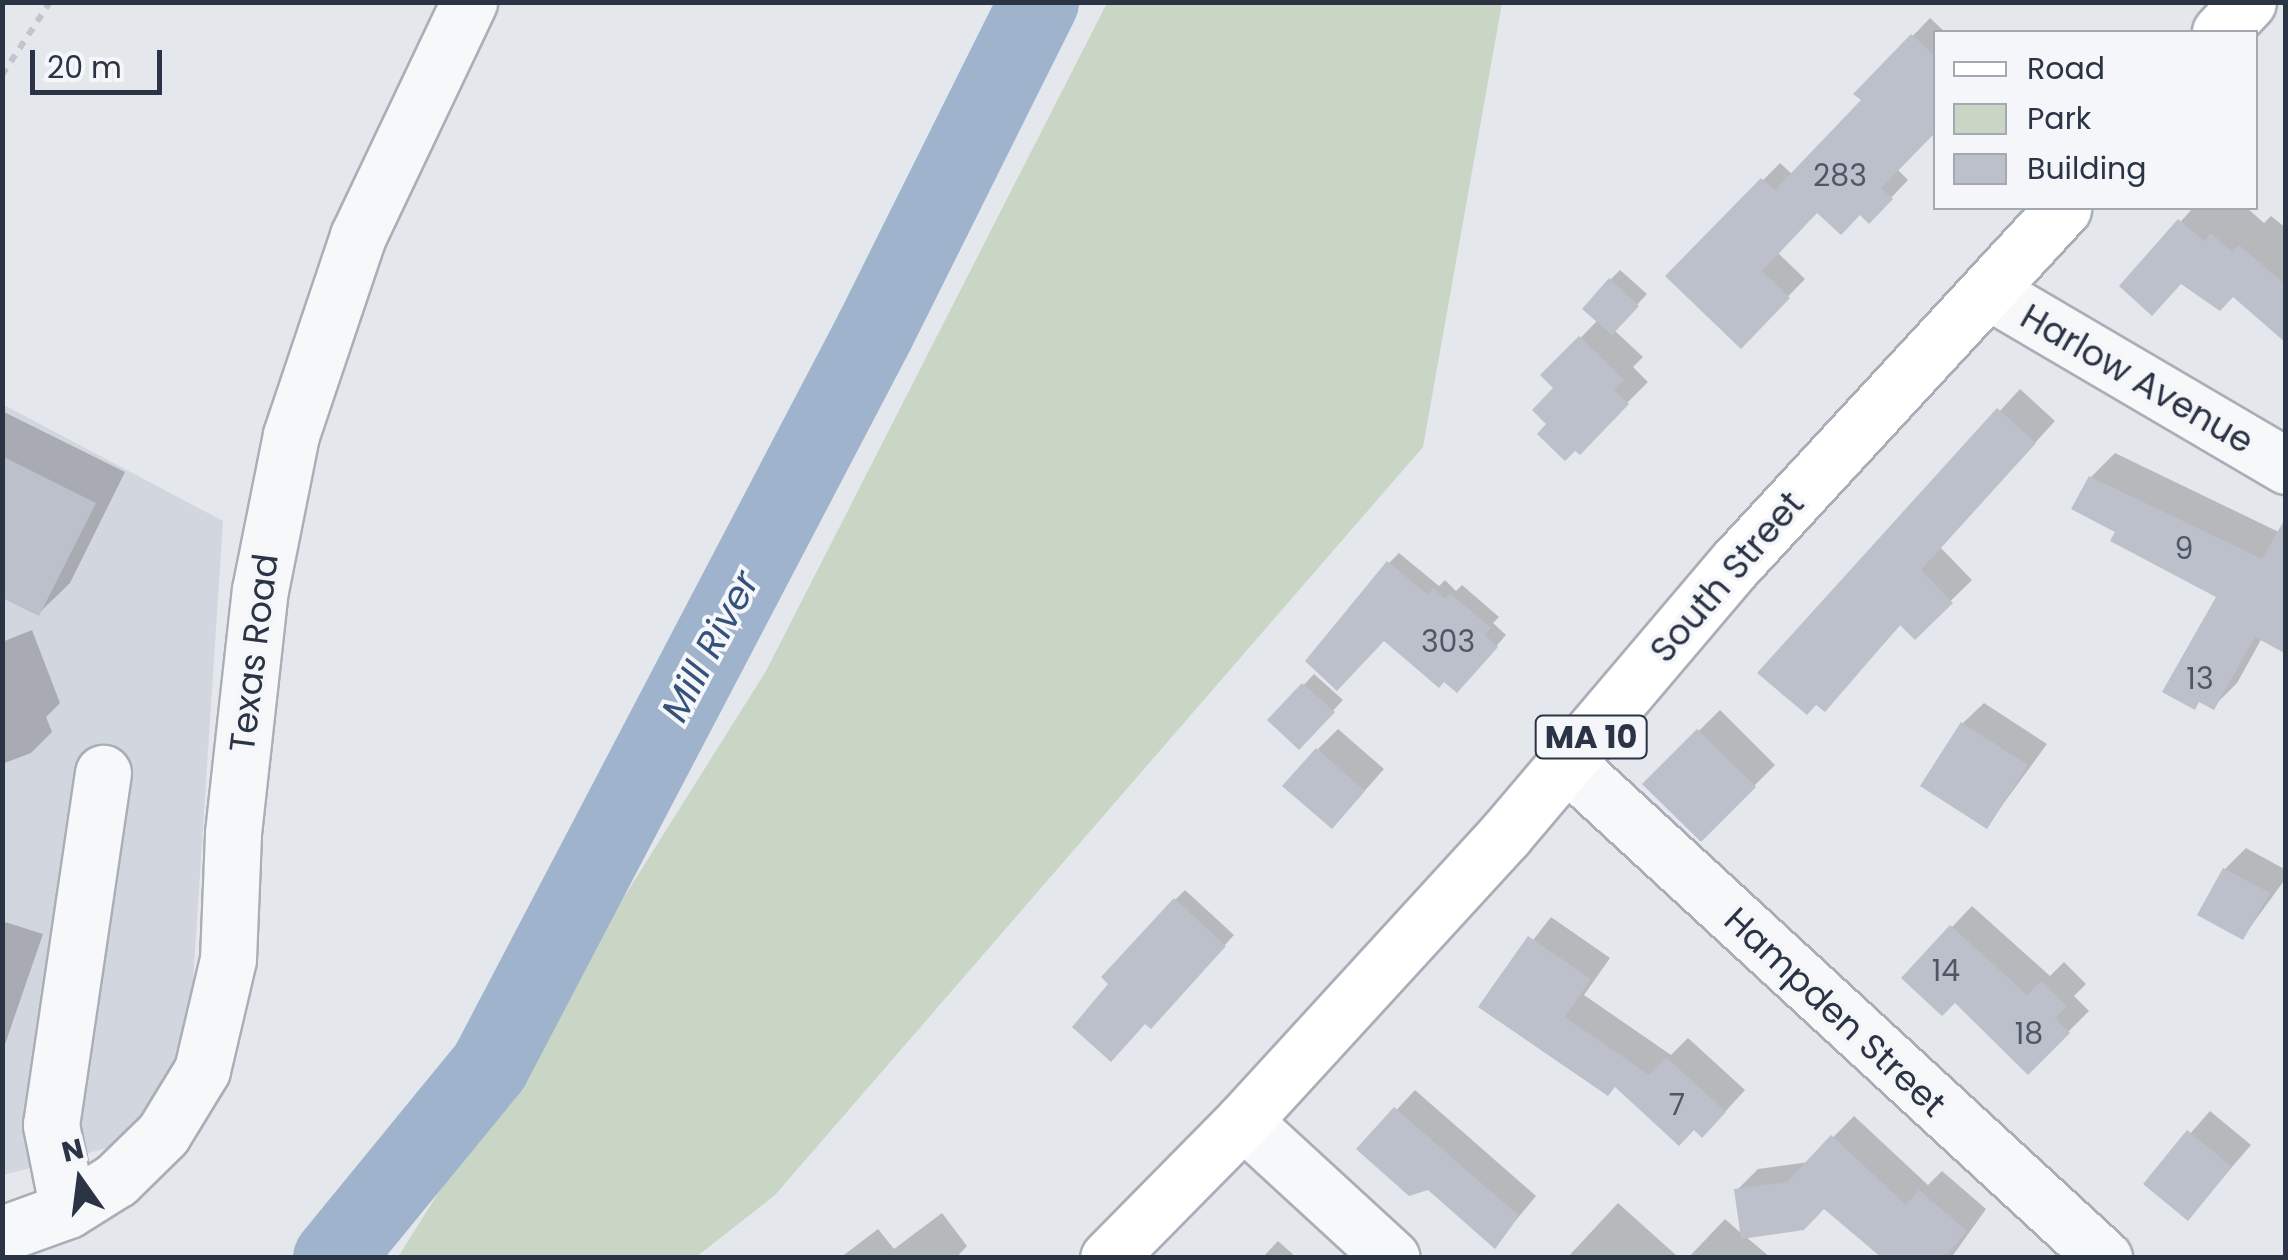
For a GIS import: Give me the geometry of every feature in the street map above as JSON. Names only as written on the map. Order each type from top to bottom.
[{"type":"main road","points":[[2222,30],[2248,2]]},
{"type":"main road","name":"South Street","points":[[1108,1258],[1243,1121],[1568,764],[1747,551],[2060,210]]},
{"type":"street","name":"Texas Road","points":[[2,1234],[68,1210],[116,1180],[163,1134],[202,1070],[214,1035],[228,960],[233,833],[260,590],[291,434],[358,236],[468,2]]},
{"type":"street","name":"Harlow Avenue","points":[[1988,291],[2286,466]]},
{"type":"street","name":"Hampden Street","points":[[1568,764],[2104,1258]]},
{"type":"street","points":[[68,1210],[52,1125],[103,772]]},
{"type":"street","points":[[1243,1121],[1392,1258]]},
{"type":"path","points":[[2,74],[50,2]]},
{"type":"shaded area","points":[[2,404],[223,521],[190,1028],[152,1110],[127,1143],[3,1175]]},
{"type":"green space","points":[[1107,3],[1502,3],[1423,447],[775,1195],[696,1257],[398,1257],[766,671]]},
{"type":"building","points":[[1911,34],[1933,54],[1933,135],[1881,188],[1893,199],[1869,224],[1860,215],[1841,235],[1817,213],[1762,271],[1790,298],[1741,349],[1665,276],[1761,178],[1775,190],[1861,100],[1853,94]]},
{"type":"building","points":[[2178,219],[2204,241],[2211,233],[2232,252],[2239,245],[2286,285],[2286,343],[2233,297],[2220,311],[2181,284],[2152,316],[2119,286]]},
{"type":"building","points":[[1609,278],[1639,306],[1612,335],[1582,309]]},
{"type":"building","points":[[1579,336],[1624,380],[1614,390],[1629,404],[1580,455],[1575,451],[1565,461],[1537,434],[1546,424],[1532,410],[1553,388],[1540,375]]},
{"type":"building","points":[[1997,408],[2036,443],[1921,570],[1953,603],[1915,640],[1900,625],[1825,712],[1816,705],[1807,715],[1757,673]]},
{"type":"building","points":[[2,456],[96,503],[39,616],[2,598]]},
{"type":"building","points":[[2089,476],[2262,559],[2286,517],[2286,654],[2255,637],[2214,710],[2199,702],[2195,710],[2162,692],[2216,597],[2110,541],[2115,532],[2071,509]]},
{"type":"building","points":[[1387,561],[1428,595],[1433,588],[1445,599],[1450,593],[1491,628],[1485,635],[1498,647],[1457,693],[1444,682],[1439,688],[1384,641],[1337,691],[1305,661]]},
{"type":"building","points":[[1302,683],[1335,712],[1299,750],[1267,720]]},
{"type":"building","points":[[1961,722],[2028,765],[1987,829],[1920,786]]},
{"type":"building","points":[[1697,729],[1756,787],[1701,842],[1642,784]]},
{"type":"building","points":[[1316,748],[1365,791],[1332,829],[1282,786]]},
{"type":"building","points":[[2223,868],[2270,893],[2243,940],[2197,915]]},
{"type":"building","points":[[1174,898],[1226,946],[1151,1029],[1145,1024],[1111,1062],[1072,1027],[1108,984],[1101,977]]},
{"type":"building","points":[[1950,925],[2027,995],[2041,981],[2067,1006],[2055,1018],[2070,1033],[2028,1075],[1955,1003],[1942,1016],[1901,978]]},
{"type":"building","points":[[1528,936],[1591,979],[1565,1017],[1649,1075],[1666,1057],[1726,1112],[1702,1138],[1694,1130],[1679,1146],[1615,1087],[1608,1096],[1478,1007]]},
{"type":"building","points":[[1394,1107],[1519,1216],[1495,1249],[1428,1190],[1409,1196],[1356,1149]]},
{"type":"building","points":[[2187,1130],[2232,1167],[2188,1221],[2143,1184]]},
{"type":"building","points":[[1831,1135],[1906,1205],[1919,1190],[1967,1231],[1944,1258],[1882,1258],[1824,1209],[1804,1230],[1741,1239],[1734,1189],[1787,1182]]},
{"type":"waterway","name":"Mill River","points":[[333,1258],[490,1066],[875,331],[1039,2]]}]
